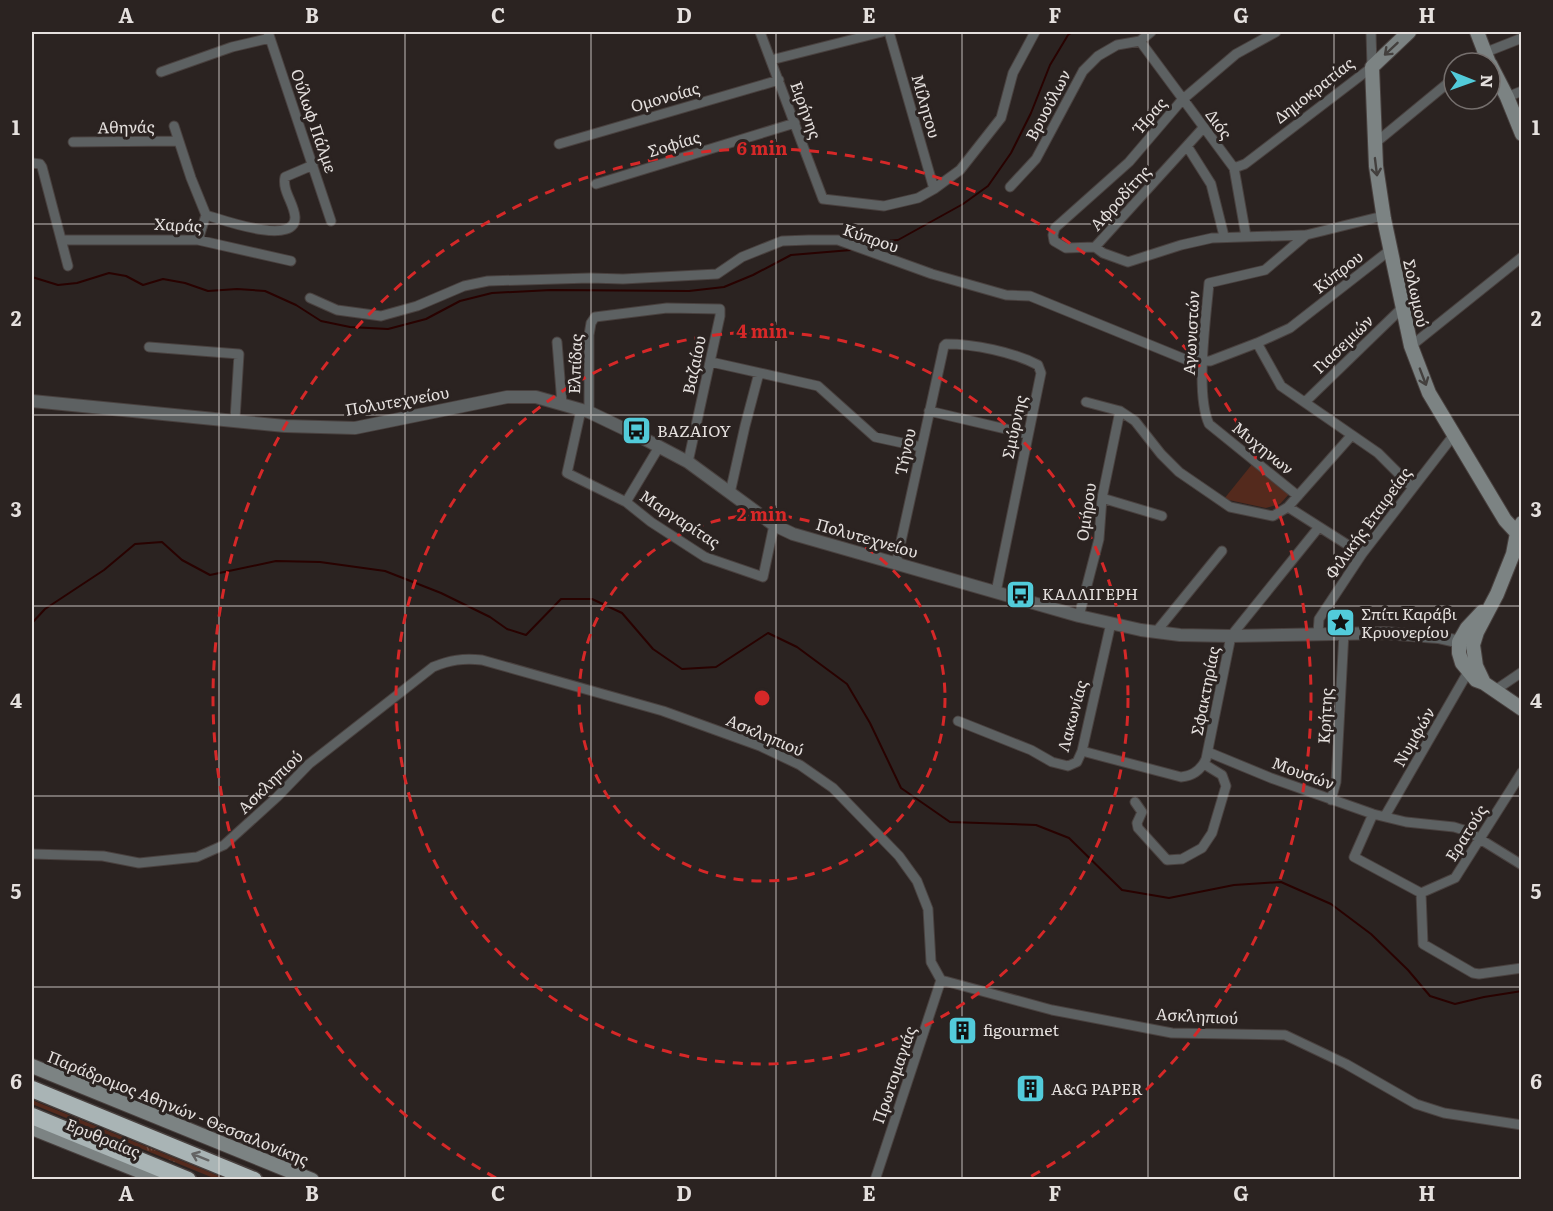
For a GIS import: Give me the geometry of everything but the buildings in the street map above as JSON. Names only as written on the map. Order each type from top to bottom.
[{"type":"highway","points":[[32,1089],[254,1179]]},
{"type":"highway","points":[[32,1116],[188,1179]]},
{"type":"main road","name":"Δημοκρατίας","points":[[1372,66],[1409,32]]},
{"type":"main road","points":[[1477,32],[1484,51]]},
{"type":"main road","name":"Σολωμού","points":[[1372,66],[1374,144],[1383,216],[1411,346],[1429,393],[1453,436],[1505,520],[1517,528]]},
{"type":"main road","points":[[1502,87],[1521,134]]},
{"type":"main road","points":[[1489,687],[1466,644],[1467,628],[1497,594],[1507,570],[1509,539],[1517,528],[1521,511]]},
{"type":"main road","points":[[1466,644],[1459,654],[1468,672],[1476,680],[1521,709]]},
{"type":"main road","name":"Παράδρομος Αθηνών - Θεσσαλονίκης","points":[[32,1066],[312,1179]]},
{"type":"main road","name":"Ερυθραίας","points":[[32,1128],[162,1179]]},
{"type":"street","name":"Ειρήνης","points":[[760,32],[823,199],[884,206],[918,198],[934,189]]},
{"type":"street","points":[[771,60],[882,32]]},
{"type":"street","name":"Μίλητου","points":[[889,32],[934,189]]},
{"type":"street","points":[[934,189],[960,170],[1001,118],[1013,73],[1035,32]]},
{"type":"street","name":"Βρυούλων","points":[[1010,188],[1036,159],[1083,71],[1098,56],[1117,45],[1140,41],[1151,32]]},
{"type":"street","name":"Ήρας","points":[[1055,228],[1129,162],[1182,100],[1236,54],[1276,32]]},
{"type":"street","name":"Σολωμού","points":[[1371,32],[1372,66]]},
{"type":"street","points":[[161,72],[269,35]]},
{"type":"street","name":"Ούλωφ Πάλμε","points":[[269,35],[331,221]]},
{"type":"street","points":[[1502,51],[1521,38]]},
{"type":"street","name":"Διός","points":[[1140,41],[1234,168],[1246,236]]},
{"type":"street","name":"Δημοκρατίας","points":[[1234,168],[1245,164],[1372,66]]},
{"type":"street","name":"Ομονοίας","points":[[559,144],[779,80]]},
{"type":"street","points":[[1374,144],[1442,88]]},
{"type":"street","points":[[1507,97],[1521,91]]},
{"type":"street","name":"Σοφίας","points":[[596,184],[795,123]]},
{"type":"street","name":"Αθηνάς","points":[[174,126],[206,215]]},
{"type":"street","name":"Αφροδίτης","points":[[1055,228],[1053,235],[1058,245],[1066,248],[1095,247],[1204,127]]},
{"type":"street","name":"Αθηνάς","points":[[74,142],[179,141]]},
{"type":"street","points":[[1187,146],[1211,184],[1224,236]]},
{"type":"street","points":[[32,164],[40,164],[42,167],[68,266]]},
{"type":"street","points":[[198,240],[206,215],[269,232],[292,226],[295,217],[292,202],[284,185],[285,177],[313,165]]},
{"type":"street","points":[[1095,247],[1103,253],[1128,262],[1181,245],[1224,236],[1306,235],[1383,216]]},
{"type":"street","name":"Αγωνιστών","points":[[1209,424],[1204,413],[1203,361],[1209,283],[1265,270],[1306,235]]},
{"type":"street","name":"Χαράς","points":[[62,240],[198,240],[291,261]]},
{"type":"street","name":"Κύπρου","points":[[310,298],[337,310],[381,316],[417,306],[464,286],[488,281],[623,279],[717,274],[742,257],[782,241],[838,240],[874,255],[932,274],[1006,295],[1030,296],[1187,360],[1210,361],[1290,328],[1390,250]]},
{"type":"street","points":[[1411,346],[1521,257]]},
{"type":"street","name":"Βαζαίου","points":[[595,317],[667,308],[720,309],[711,362],[688,462]]},
{"type":"street","name":"Γιασεμιών","points":[[1305,402],[1402,308]]},
{"type":"street","name":"Ελπίδας","points":[[567,473],[585,411],[591,323],[595,317]]},
{"type":"street","points":[[557,342],[562,404]]},
{"type":"street","points":[[1257,343],[1281,386],[1378,453],[1412,487]]},
{"type":"street","name":"Σμύρνης","points":[[944,346],[955,344],[1002,352],[1038,365],[1041,373],[996,592]]},
{"type":"street","name":"Τήνου","points":[[896,564],[944,346]]},
{"type":"street","points":[[149,347],[238,354],[235,420]]},
{"type":"street","points":[[711,362],[818,386],[875,437],[921,447]]},
{"type":"street","points":[[730,493],[759,373]]},
{"type":"street","name":"Πολυτεχνείου","points":[[32,401],[285,426],[356,428],[507,397],[536,398],[585,411],[688,462],[774,525],[793,534],[1079,616],[1180,635],[1384,633],[1438,637],[1466,644]]},
{"type":"street","points":[[1086,402],[1120,411],[1135,421],[1161,454],[1179,472],[1230,507],[1273,516],[1288,507],[1351,436]]},
{"type":"street","points":[[929,411],[1027,434]]},
{"type":"street","name":"Ομήρου","points":[[1079,616],[1099,539],[1102,498],[1120,411]]},
{"type":"street","name":"Μυχηνων","points":[[1209,424],[1298,496]]},
{"type":"street","name":"Φιλικής Εταιρείας","points":[[1318,633],[1319,620],[1362,554],[1453,436]]},
{"type":"street","points":[[626,502],[659,447]]},
{"type":"street","name":"Μαργαρίτας","points":[[567,473],[626,502],[651,522],[705,557],[763,577],[774,525]]},
{"type":"street","points":[[1102,498],[1162,516]]},
{"type":"street","points":[[1288,507],[1362,554]]},
{"type":"street","points":[[1231,636],[1319,526]]},
{"type":"street","points":[[1156,632],[1222,551]]},
{"type":"street","name":"Λακωνίας","points":[[958,721],[1031,750],[1052,762],[1068,766],[1077,762],[1082,751],[1111,623]]},
{"type":"street","name":"Κρήτης","points":[[1331,800],[1336,782],[1344,632]]},
{"type":"street","name":"Σφακτηρίας","points":[[1208,752],[1231,636]]},
{"type":"street","name":"Ασκληπιού","points":[[32,854],[103,856],[139,863],[197,857],[214,850],[224,845],[246,826],[309,764],[434,667],[464,658],[482,660],[663,711],[760,746],[800,765],[833,788],[899,856],[917,881],[928,909],[932,962],[941,980],[1052,1010],[1172,1033],[1285,1035],[1346,1064],[1416,1104],[1444,1113],[1521,1125]]},
{"type":"street","name":"Νυμφών","points":[[1385,816],[1468,672]]},
{"type":"street","points":[[1489,687],[1521,672]]},
{"type":"street","points":[[1082,751],[1181,777],[1192,776],[1204,764],[1208,752]]},
{"type":"street","name":"Μουσών","points":[[1208,752],[1271,778],[1373,814],[1406,822],[1454,827],[1480,838],[1521,865]]},
{"type":"street","points":[[1136,802],[1142,812],[1137,823],[1138,828],[1163,857],[1177,860],[1193,855],[1209,839],[1226,789],[1222,775],[1204,764]]},
{"type":"street","name":"Ερατούς","points":[[1421,893],[1455,878],[1521,772]]},
{"type":"street","points":[[1373,814],[1354,857],[1421,893],[1423,944],[1473,973],[1521,968]]},
{"type":"street","name":"Πρωτομαγιάς","points":[[874,1179],[941,980]]},
{"type":"green space","points":[[1253,463],[1290,493],[1280,504],[1266,508],[1224,499]]},
{"type":"green space","points":[[32,1100],[226,1179],[216,1179],[32,1104]]},
{"type":"waterway","points":[[864,246],[874,242],[898,240],[963,204],[988,186],[1011,153],[1031,113],[1050,65],[1068,35],[1073,32]]},
{"type":"waterway","points":[[32,277],[58,285],[77,283],[109,273],[126,276],[143,285],[163,279],[185,283],[208,291],[237,289],[265,291],[296,305],[321,321],[350,327],[388,329],[426,319],[460,301],[492,293],[551,290],[689,291],[724,287],[791,255],[851,250]]},
{"type":"waterway","points":[[32,623],[45,609],[104,570],[135,544],[162,542],[182,560],[210,575],[276,561],[320,562],[385,571],[441,593],[490,617],[507,629],[526,635],[561,599],[592,599],[622,613],[653,649],[682,669],[716,667],[768,633],[797,647],[847,684],[870,723],[901,788],[950,822],[1036,825],[1069,838],[1122,890],[1169,898],[1234,885],[1281,882],[1331,904],[1371,934],[1408,970],[1430,996],[1455,1004],[1522,991]]},
{"type":"place","name":"ΒΑΖΑΙΟΥ","points":[[636,431]]},
{"type":"place","name":"ΚΑΛΛΙΓΕΡΗ","points":[[1021,594]]},
{"type":"place","name":"Σπίτι Καράβι Κρυονερίου","points":[[1340,623]]},
{"type":"place","name":"figourmet","points":[[962,1030]]},
{"type":"place","name":"A&G PAPER","points":[[1030,1089]]}]
